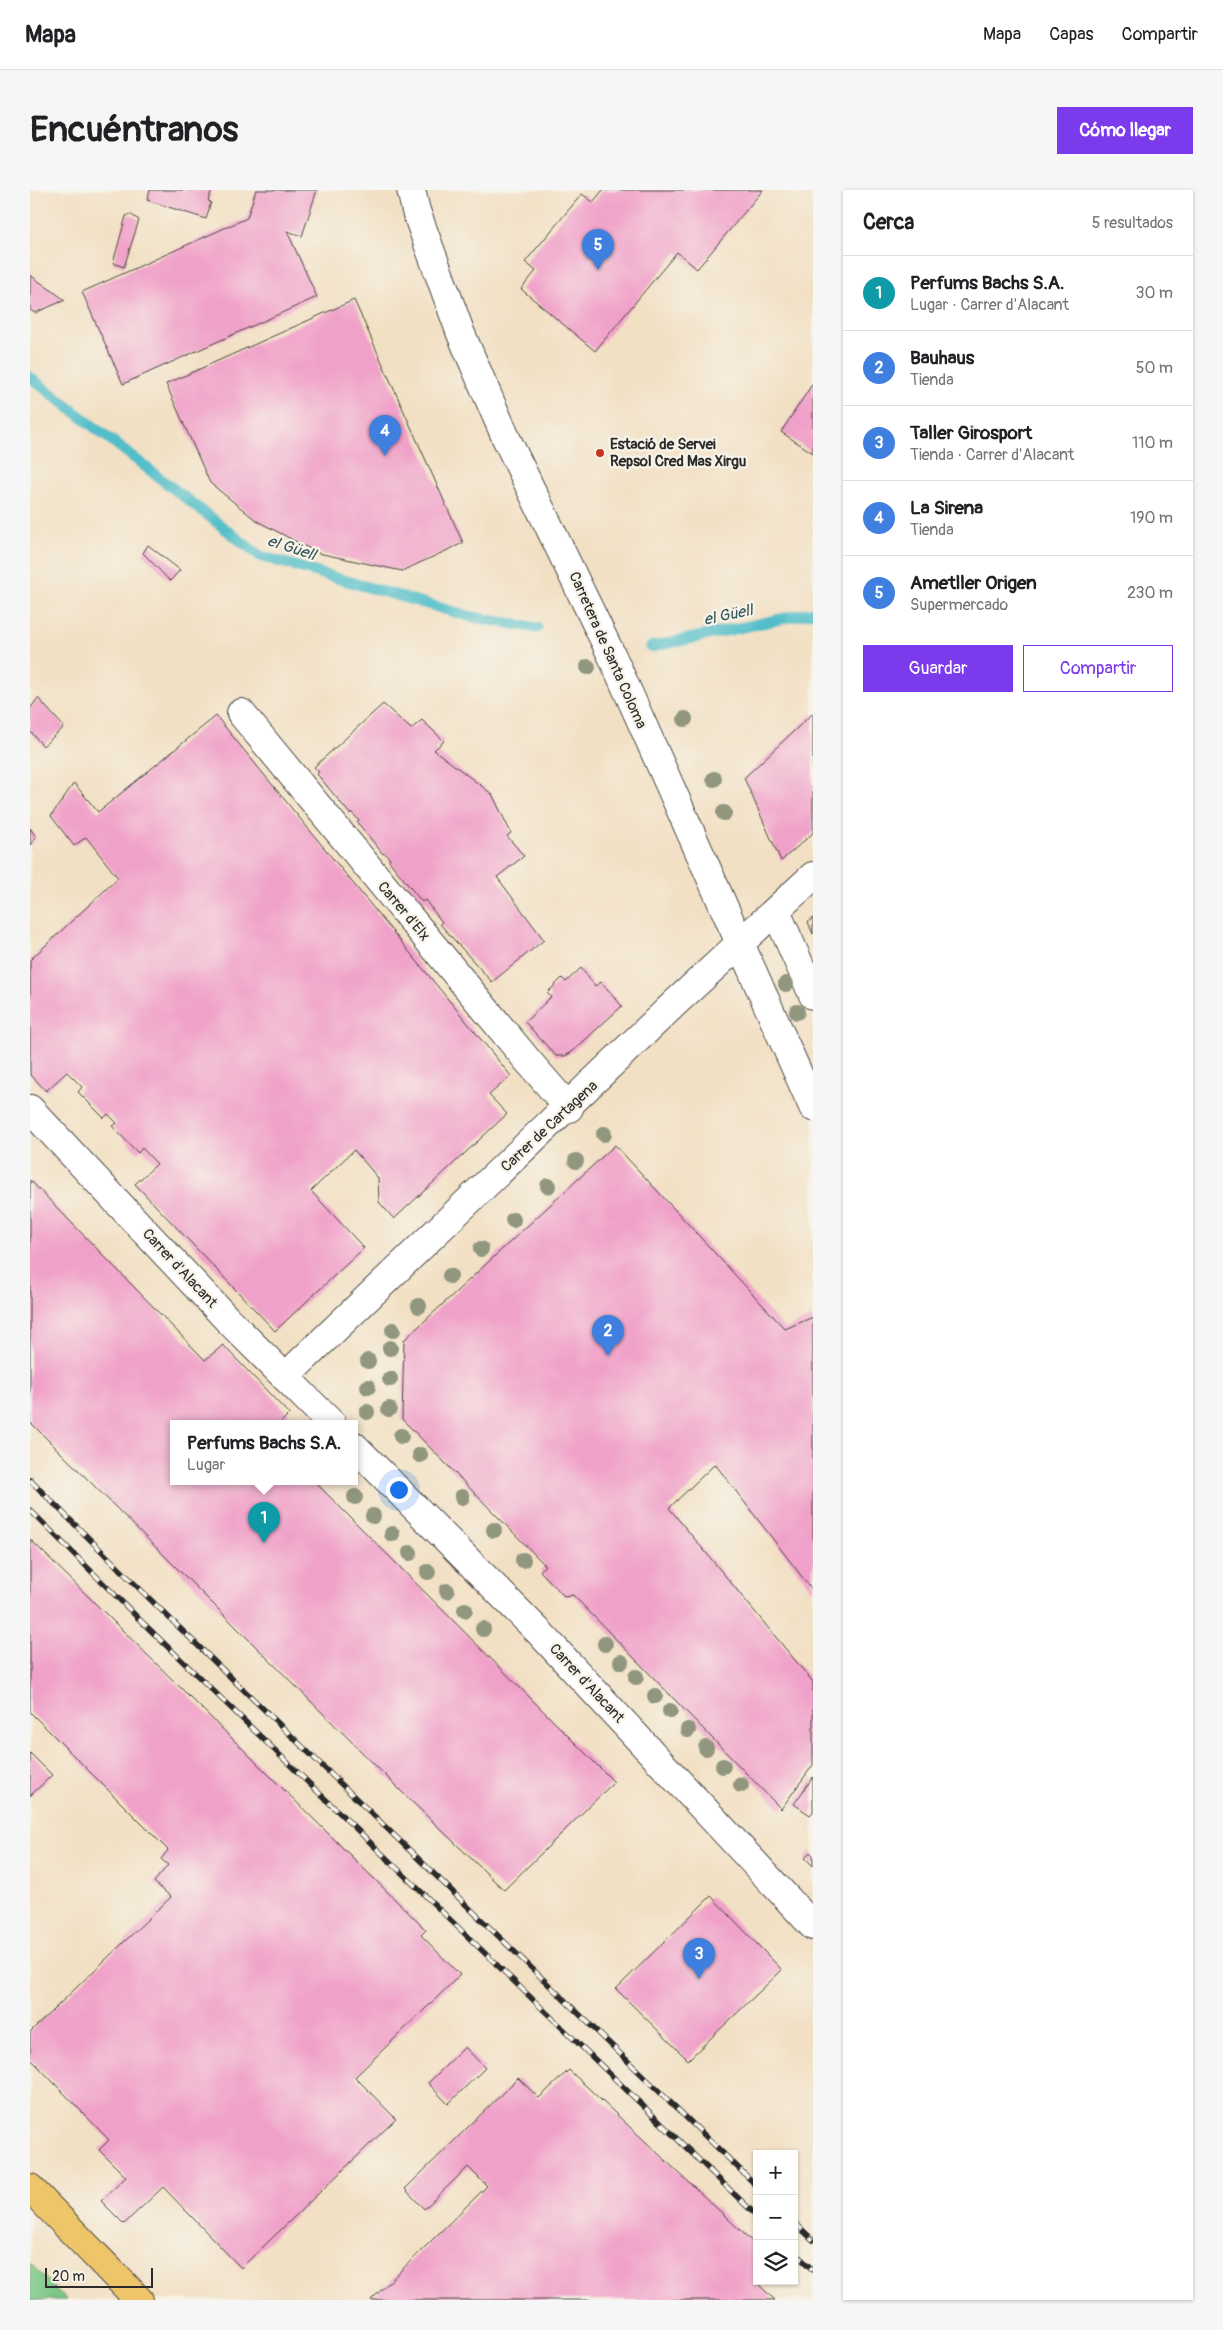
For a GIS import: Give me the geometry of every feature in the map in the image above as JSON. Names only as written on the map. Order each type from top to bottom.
[{"type":"main road","points":[[30,2188],[139,2300]]},
{"type":"street","name":"Carretera de Santa Coloma","points":[[411,190],[416,211],[464,343],[506,438],[612,656],[813,1107]]},
{"type":"street","name":"Carrer d'Elx","points":[[241,713],[528,1061],[569,1108]]},
{"type":"street","name":"Carrer de Cartagena","points":[[286,1377],[569,1108],[674,1004],[740,946],[813,876]]},
{"type":"street","points":[[776,911],[813,995]]},
{"type":"street","name":"Carrer d'Alacant","points":[[30,1109],[328,1420]]},
{"type":"street","name":"Carrer d'Alacant","points":[[358,1450],[540,1633],[813,1926]]},
{"type":"green space","points":[[30,2263],[67,2300],[30,2300]]},
{"type":"building","points":[[150,190],[212,190],[208,201],[211,202],[206,219],[147,200]]},
{"type":"building","points":[[256,190],[317,190],[302,236],[287,231],[317,297],[123,384],[82,292],[247,218]]},
{"type":"building","points":[[603,190],[763,190],[697,269],[677,252],[595,351],[521,289],[536,271],[525,262],[582,194],[593,202]]},
{"type":"building","points":[[130,214],[139,220],[124,267],[113,263],[126,216]]},
{"type":"building","points":[[30,275],[65,300],[35,313],[30,310]]},
{"type":"building","points":[[354,300],[463,543],[402,571],[318,553],[257,521],[210,483],[166,384]]},
{"type":"building","points":[[813,383],[813,453],[781,432]]},
{"type":"building","points":[[148,545],[180,570],[170,581],[143,553]]},
{"type":"building","points":[[38,698],[64,727],[43,746],[30,731],[30,709]]},
{"type":"building","points":[[383,704],[411,729],[422,720],[444,741],[434,750],[492,794],[511,833],[507,836],[524,856],[497,877],[544,940],[492,982],[440,924],[442,922],[425,900],[422,902],[389,861],[390,859],[385,853],[383,854],[357,822],[359,821],[355,816],[351,812],[350,814],[317,774],[319,772],[314,767]]},
{"type":"building","points":[[813,713],[813,833],[781,861],[744,778]]},
{"type":"building","points":[[216,716],[511,1076],[489,1095],[507,1114],[394,1219],[379,1202],[378,1178],[354,1150],[311,1191],[364,1248],[275,1331],[135,1184],[157,1164],[142,1148],[138,1153],[112,1126],[117,1123],[108,1114],[104,1118],[78,1092],[82,1087],[67,1072],[46,1091],[30,1074],[30,960],[118,878],[86,837],[74,846],[51,816],[74,783],[98,812]]},
{"type":"building","points":[[30,828],[36,837],[30,845]]},
{"type":"building","points":[[813,918],[813,934],[808,922]]},
{"type":"building","points":[[581,968],[595,986],[601,982],[622,1006],[572,1052],[565,1056],[556,1056],[525,1022],[551,997],[547,993],[562,978],[566,982]]},
{"type":"building","points":[[615,1145],[785,1329],[813,1317],[813,1591],[715,1464],[669,1508],[813,1682],[813,1765],[781,1809],[573,1595],[565,1597],[540,1571],[545,1565],[402,1419],[404,1340]]},
{"type":"building","points":[[30,1180],[205,1360],[223,1345],[289,1414],[283,1420],[170,1420],[170,1485],[318,1485],[614,1782],[504,1890],[405,1795],[30,1422]]},
{"type":"building","points":[[30,1539],[426,1930],[421,1935],[460,1975],[355,2077],[396,2119],[241,2268],[163,2187],[124,2224],[101,2201],[126,2177],[99,2150],[109,2140],[30,2058],[30,2032],[171,1897],[154,1882],[168,1865],[161,1859],[168,1850],[30,1712]]},
{"type":"building","points":[[30,1753],[52,1775],[30,1796]]},
{"type":"building","points":[[813,1777],[813,1812],[810,1815],[794,1804]]},
{"type":"building","points":[[810,1852],[813,1855],[813,1866],[805,1858]]},
{"type":"building","points":[[711,1896],[782,1970],[688,2060],[616,1989]]},
{"type":"building","points":[[465,2047],[485,2068],[448,2104],[428,2083]]},
{"type":"building","points":[[569,2070],[753,2242],[753,2285],[759,2285],[775,2300],[371,2300],[487,2186],[468,2167],[424,2209],[405,2189],[518,2078],[539,2098]]},
{"type":"waterway","name":"el Güell","points":[[30,377],[260,556],[472,617],[537,628]]},
{"type":"waterway","name":"el Güell","points":[[651,647],[813,612]]},
{"type":"railway","points":[[30,1480],[159,1608],[753,2182]]},
{"type":"railway","points":[[30,1510],[143,1623],[753,2212]]},
{"type":"railway","points":[[798,2226],[813,2240]]},
{"type":"railway","points":[[798,2256],[813,2270]]},
{"type":"place","name":"Ametller Origen","points":[[598,270]]},
{"type":"place","name":"Estació de Servei Repsol Cred Mas Xirgu","points":[[600,453]]},
{"type":"place","name":"La Sirena","points":[[385,456]]},
{"type":"place","name":"Bauhaus","points":[[608,1356]]},
{"type":"place","name":"Perfums Bachs S.A.","points":[[264,1543]]},
{"type":"place","name":"Taller Girosport","points":[[699,1979]]}]
